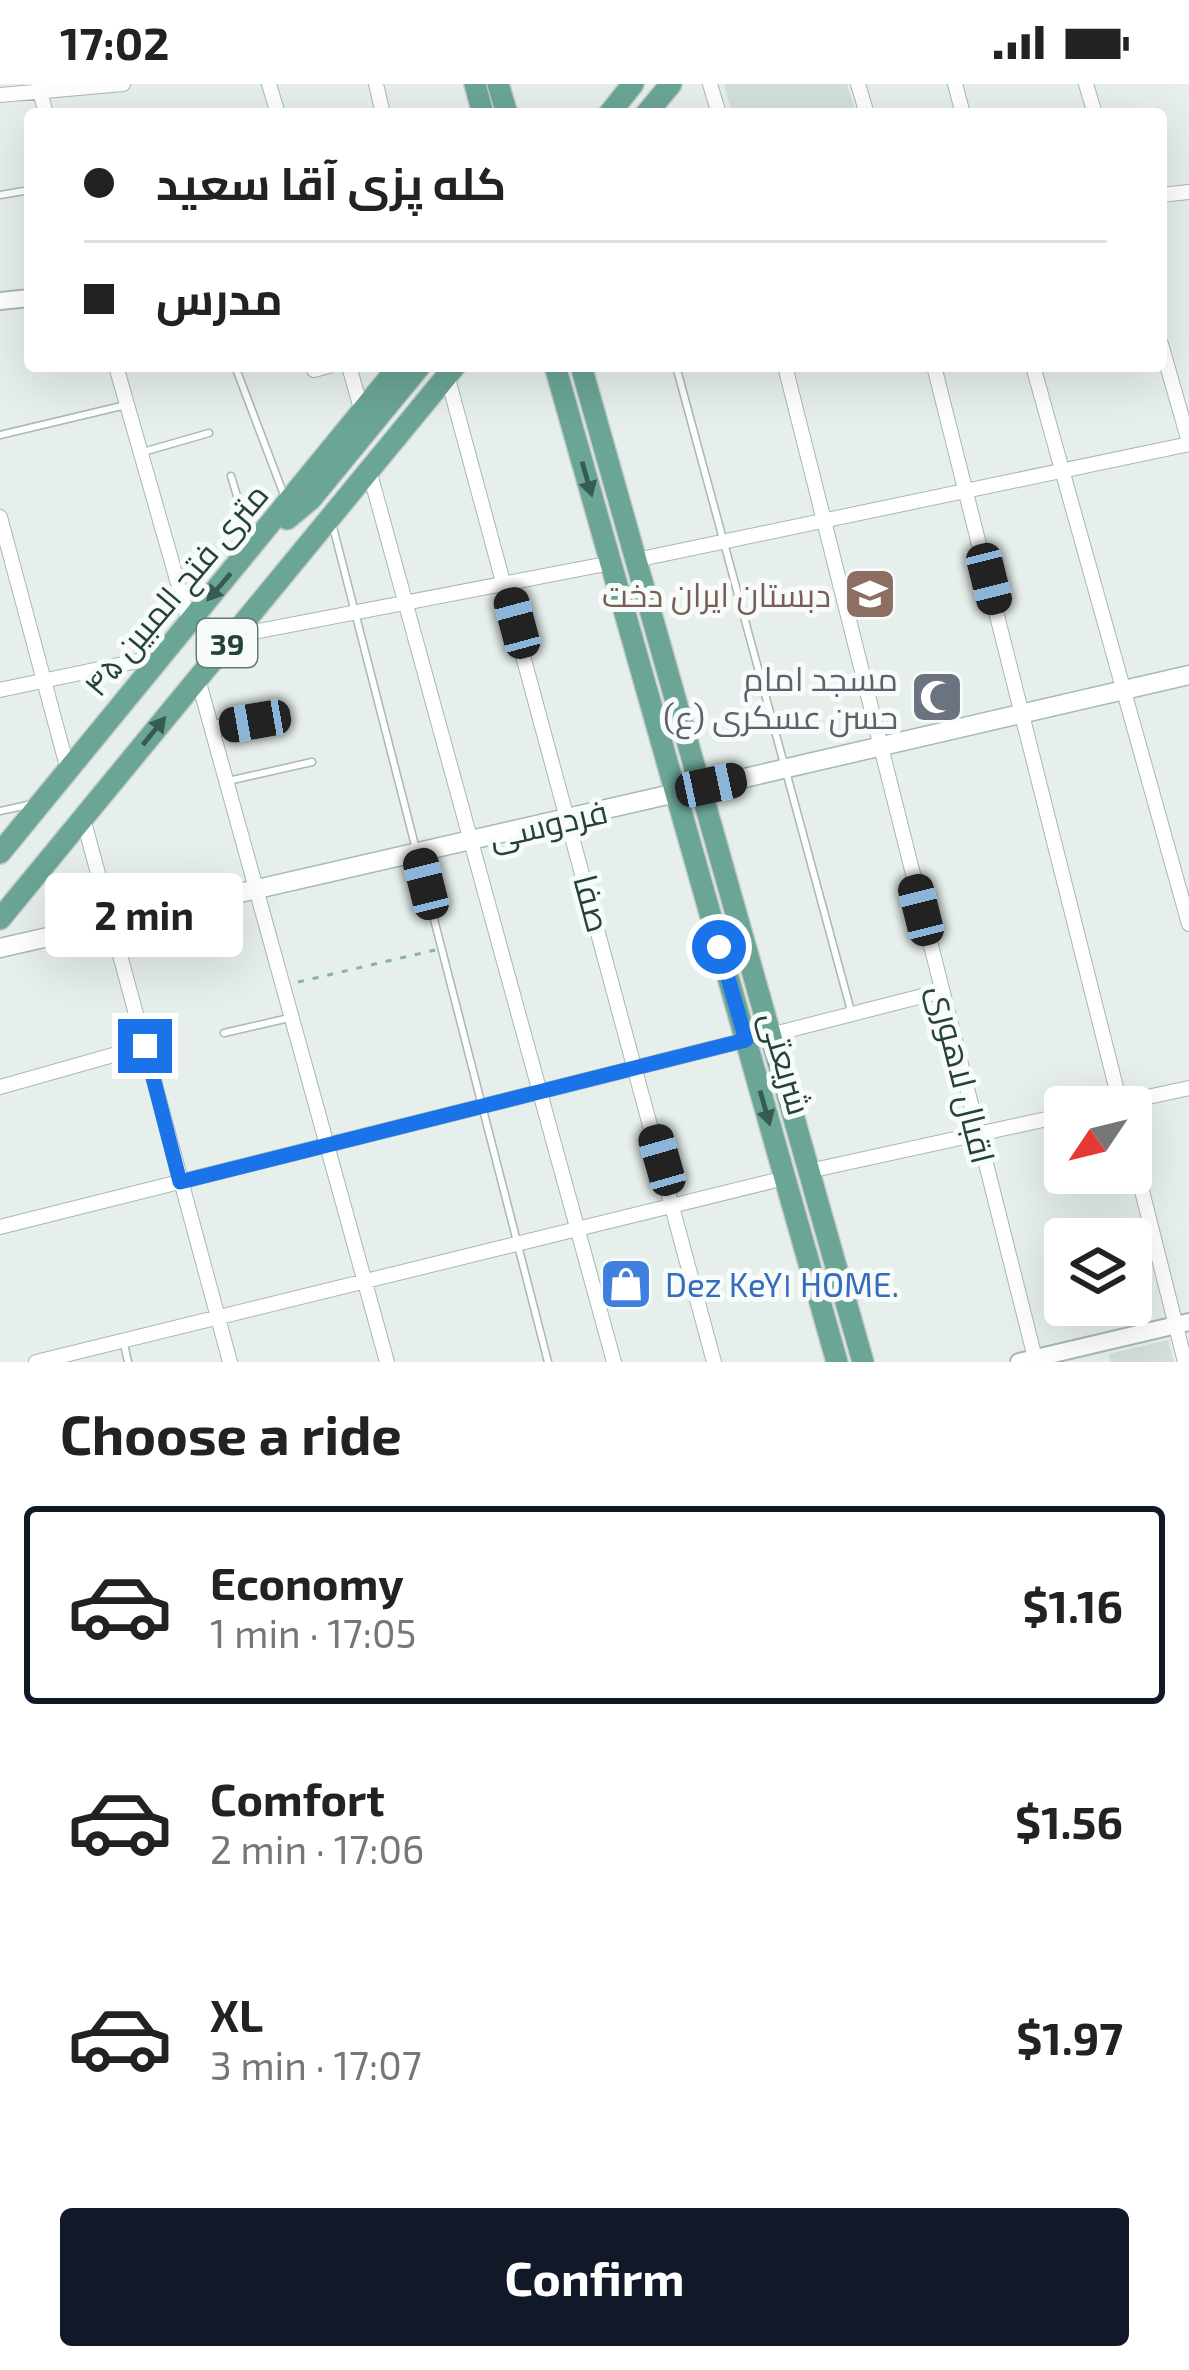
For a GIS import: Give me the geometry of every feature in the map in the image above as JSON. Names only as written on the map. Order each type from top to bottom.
[{"type":"main road","points":[[623,108],[654,84]]},
{"type":"main road","points":[[651,108],[671,84]]},
{"type":"main road","points":[[667,108],[686,84]]},
{"type":"main road","name":"۴۵ متری فتح المبین","points":[[0,853],[394,372]]},
{"type":"main road","name":"39","points":[[256,544],[311,500],[415,372]]},
{"type":"main road","name":"39","points":[[291,565],[320,509],[444,372]]},
{"type":"main road","name":"39","points":[[0,919],[445,372]]},
{"type":"main road","name":"شریعتی","points":[[557,372],[837,1362]]},
{"type":"main road","name":"شریعتی","points":[[583,372],[862,1362]]},
{"type":"main road","points":[[676,793],[1189,675]]},
{"type":"main road","points":[[91,742],[106,765],[122,770]]},
{"type":"main road","name":"فردوسی","points":[[0,948],[676,793]]},
{"type":"street","points":[[0,95],[123,84]]},
{"type":"street","points":[[636,560],[1189,443],[1167,365]]},
{"type":"street","points":[[118,372],[189,622]]},
{"type":"street","points":[[351,372],[362,412]]},
{"type":"street","name":"صفا","points":[[448,372],[714,1362]]},
{"type":"street","name":"اقبال لاهوری","points":[[787,372],[978,1134],[1030,1361]]},
{"type":"street","points":[[936,372],[1115,1086]]},
{"type":"street","points":[[1035,372],[1189,924]]},
{"type":"street","points":[[369,470],[614,1362]]},
{"type":"street","points":[[0,517],[68,770]]},
{"type":"street","points":[[232,637],[611,563]]},
{"type":"street","points":[[0,690],[161,656]]},
{"type":"street","points":[[198,679],[387,1362]]},
{"type":"street","points":[[213,728],[255,721]]},
{"type":"street","points":[[83,818],[230,1362]]},
{"type":"street","points":[[770,1034],[942,992]]},
{"type":"street","points":[[0,1227],[746,1040]]},
{"type":"street","points":[[0,1087],[145,1046]]},
{"type":"street","points":[[1152,1097],[1189,1088]]},
{"type":"street","points":[[808,1171],[1044,1120]]},
{"type":"street","points":[[36,1362],[785,1178]]},
{"type":"street","points":[[1145,1194],[1182,1323],[1185,1362]]},
{"type":"street","points":[[1030,1361],[1182,1323]]},
{"type":"lane","points":[[238,372],[288,504]]},
{"type":"lane","points":[[678,372],[852,1015]]},
{"type":"lane","points":[[0,435],[126,405]]},
{"type":"lane","points":[[139,453],[209,433]]},
{"type":"lane","points":[[230,476],[256,544]]},
{"type":"lane","points":[[330,517],[548,1362]]},
{"type":"lane","points":[[228,781],[312,762]]},
{"type":"lane","points":[[0,811],[41,802]]},
{"type":"lane","points":[[224,1034],[292,1017]]},
{"type":"lane","points":[[124,1341],[128,1362]]},
{"type":"path","points":[[284,986],[442,948]]},
{"type":"shaded area","points":[[724,84],[847,84],[854,108],[730,108]]},
{"type":"shaded area","points":[[1168,1340],[1174,1362],[1111,1362],[1109,1354]]},
{"type":"place","name":"دبستان ایران دخت","points":[[870,594]]},
{"type":"place","name":"مسجد امام حسن عسکری (ع)","points":[[937,697]]},
{"type":"place","name":"Dez KeY۱ HOME.","points":[[626,1284]]},
{"type":"route","points":[[145,1046],[180,1182],[746,1040],[719,947]]}]
